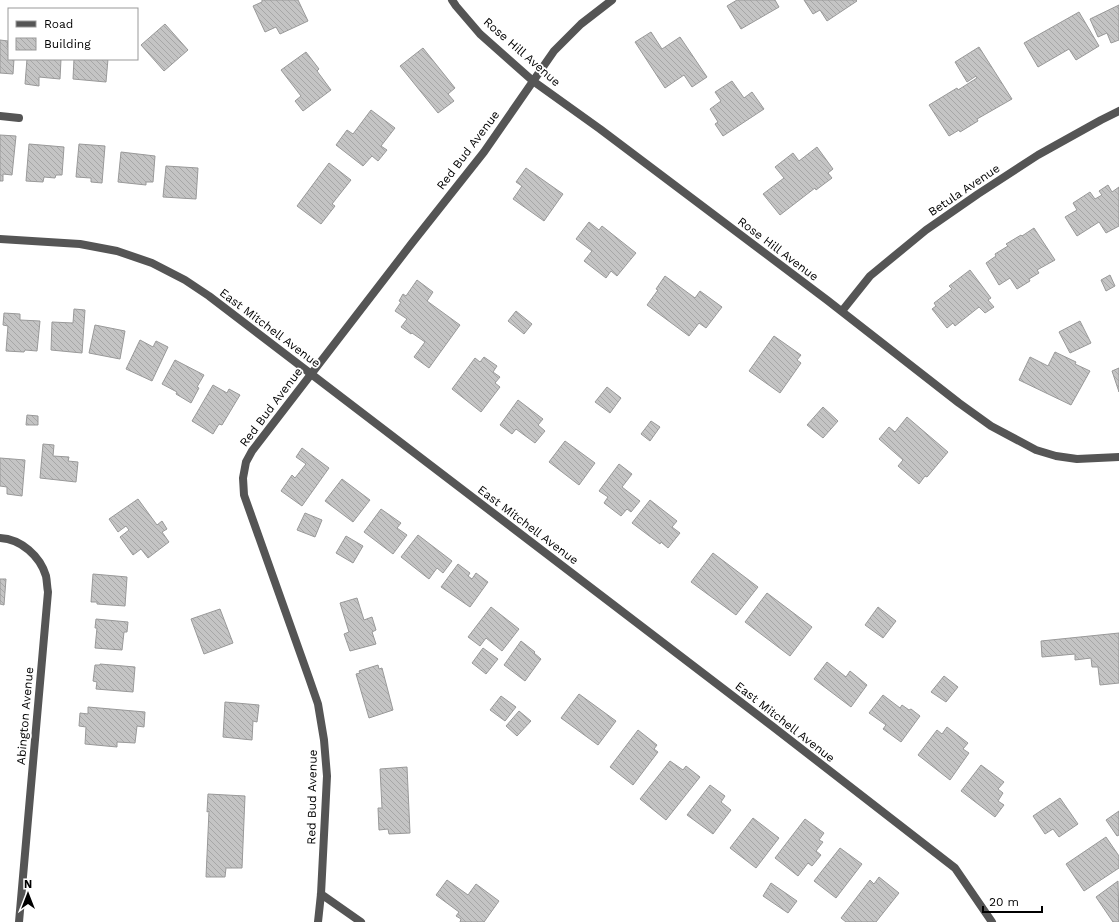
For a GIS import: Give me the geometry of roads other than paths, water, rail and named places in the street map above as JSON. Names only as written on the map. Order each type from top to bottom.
[{"type":"street","name":"Rose Hill Avenue","points":[[452,0],[480,34],[533,81],[600,129],[842,311],[959,403],[991,426],[1036,450],[1056,456],[1077,459],[1119,457]]},
{"type":"street","name":"Red Bud Avenue","points":[[318,922],[321,894],[326,776],[324,740],[318,704],[244,496],[243,478],[246,462],[252,451],[412,242],[484,152],[554,51],[581,24],[612,0]]},
{"type":"street","name":"Betula Avenue","points":[[842,311],[870,276],[926,230],[1038,155],[1101,120],[1119,112]]},
{"type":"street","points":[[0,116],[19,118]]},
{"type":"street","name":"East Mitchell Avenue","points":[[0,239],[80,244],[117,251],[152,263],[185,280],[209,296],[955,868],[992,922]]},
{"type":"street","name":"Abington Avenue","points":[[0,538],[18,542],[31,551],[40,563],[46,577],[48,592],[19,922]]},
{"type":"street","points":[[321,894],[361,922]]}]
